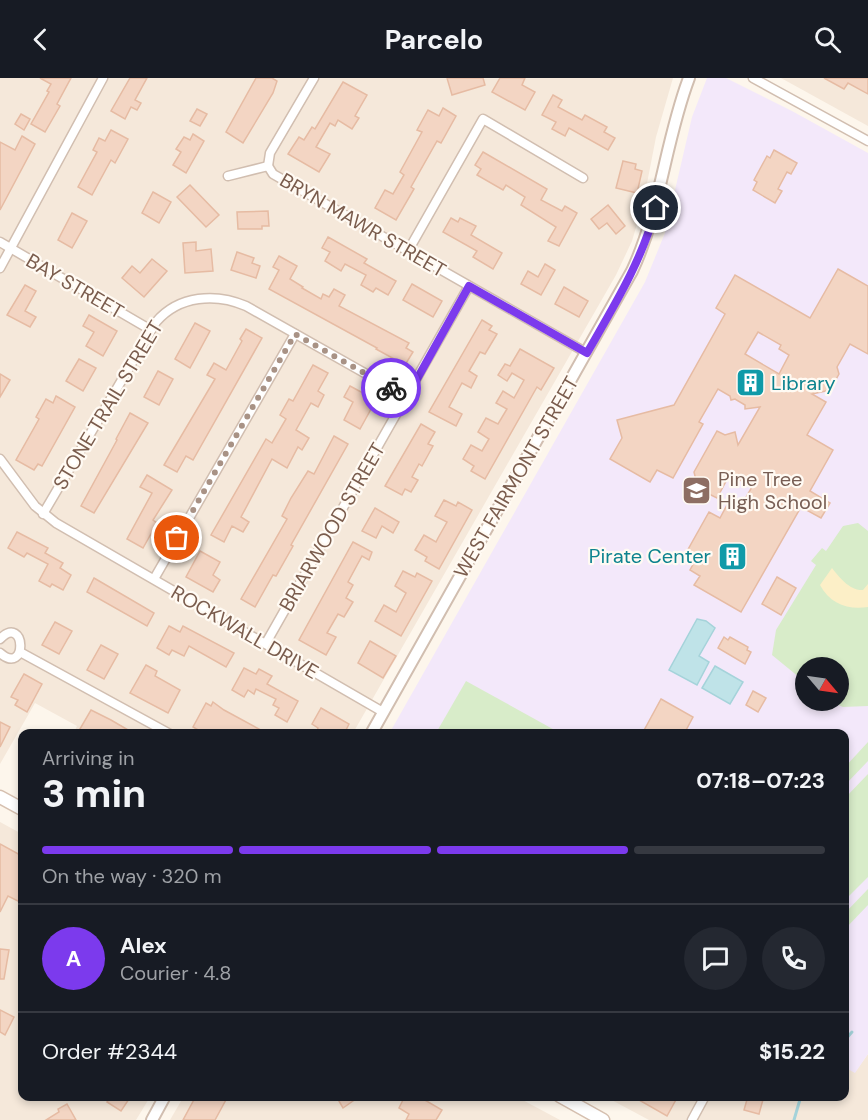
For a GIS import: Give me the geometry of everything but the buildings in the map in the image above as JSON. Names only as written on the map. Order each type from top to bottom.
[{"type":"main road","points":[[0,797],[18,807]]},
{"type":"main road","points":[[569,1101],[603,1120]]},
{"type":"street","points":[[0,268],[103,78]]},
{"type":"street","points":[[228,176],[268,166],[270,153],[314,78]]},
{"type":"street","name":"WEST FAIRMONT STREET","points":[[374,729],[625,286],[646,240],[675,122],[689,78]]},
{"type":"street","points":[[753,78],[868,141]]},
{"type":"street","points":[[408,251],[483,120],[583,178]]},
{"type":"street","name":"BRYN MAWR STREET","points":[[268,166],[273,174],[587,353]]},
{"type":"street","name":"BAY STREET","points":[[0,242],[151,330]]},
{"type":"street","name":"BRIARWOOD STREET","points":[[266,644],[469,286]]},
{"type":"street","name":"STONE TRAIL STREET","points":[[43,514],[151,330],[169,309],[189,301],[211,297],[234,301],[246,306],[407,397]]},
{"type":"street","points":[[154,579],[295,334]]},
{"type":"street","name":"ROCKWALL DRIVE","points":[[0,459],[20,488],[43,514],[383,712]]},
{"type":"street","points":[[0,639],[8,633],[16,635],[21,640],[20,652]]},
{"type":"street","points":[[0,653],[10,658],[20,652]]},
{"type":"street","points":[[20,652],[161,729]]},
{"type":"street","points":[[152,1120],[162,1101]]},
{"type":"street","points":[[692,1120],[702,1101]]},
{"type":"shaded area","points":[[0,78],[673,78],[656,137],[643,204],[632,241],[616,275],[355,729],[76,729],[77,726],[35,703],[18,729],[0,764]]},
{"type":"shaded area","name":"Pine Tree High School","points":[[707,78],[726,78],[868,153],[868,1054],[855,1073],[849,1070],[849,729],[392,729],[645,282],[665,233],[692,117]]},
{"type":"shaded area","points":[[781,78],[868,78],[868,126]]},
{"type":"shaded area","points":[[0,822],[18,832],[18,1101],[148,1101],[136,1120],[0,1120]]},
{"type":"shaded area","points":[[868,1054],[868,1120],[649,1120],[613,1101],[849,1101],[849,1069],[855,1072]]},
{"type":"shaded area","points":[[181,1101],[524,1101],[560,1120],[170,1120]]},
{"type":"green space","points":[[858,523],[868,531],[868,706],[849,707],[849,657],[795,657],[795,674],[772,655],[776,630],[816,565],[811,561],[822,548],[826,551],[843,526]]},
{"type":"green space","points":[[466,681],[553,729],[438,729]]},
{"type":"green space","points":[[868,742],[868,761],[849,781],[849,763]]},
{"type":"green space","points":[[868,774],[868,877],[849,896],[849,794]]},
{"type":"green space","points":[[868,889],[868,905],[849,925],[849,909]]},
{"type":"sand","points":[[832,568],[845,583],[858,590],[863,590],[868,584],[868,607],[853,608],[840,604],[824,592],[820,585]]},
{"type":"water","points":[[697,619],[706,621],[715,628],[699,656],[709,662],[697,685],[669,670]]},
{"type":"water","points":[[715,666],[743,682],[730,704],[702,688]]},
{"type":"waterway","points":[[849,1035],[852,1032]]},
{"type":"waterway","points":[[794,1120],[800,1101]]},
{"type":"way so far","points":[[177,538],[295,334],[391,388]]},
{"type":"place","name":"Library","points":[[750,383]]},
{"type":"place","name":"Pine Tree High School","points":[[697,491]]},
{"type":"place","name":"Pirate Center","points":[[732,556]]},
{"type":"route","points":[[391,388],[407,397],[469,286],[587,353],[632,272],[646,240],[656,208]]}]
